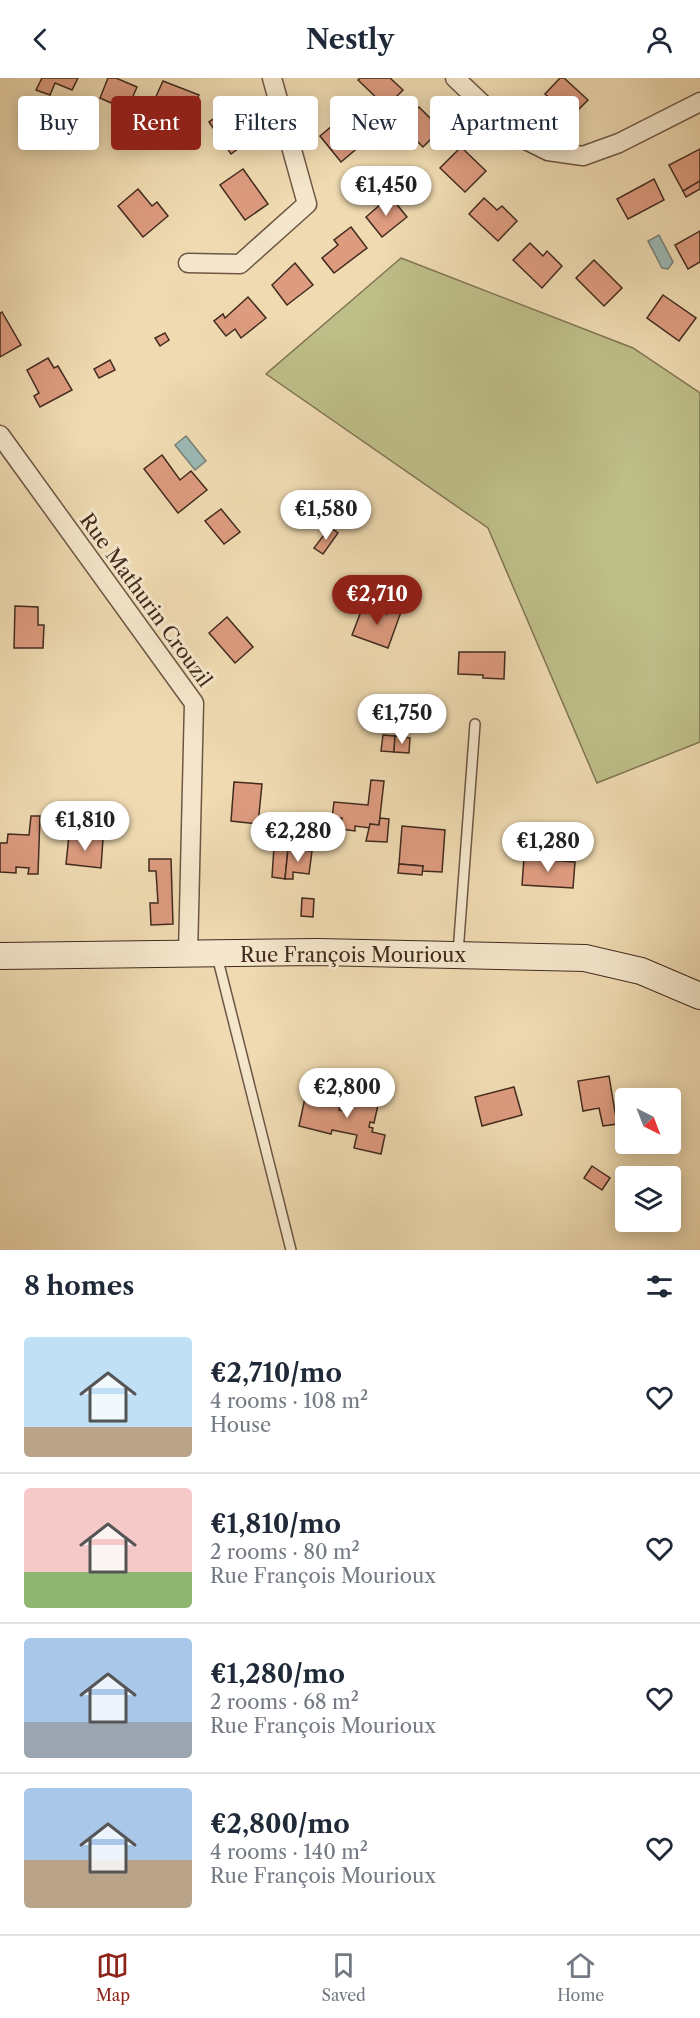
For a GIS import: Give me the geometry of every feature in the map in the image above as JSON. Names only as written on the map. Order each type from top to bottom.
[{"type":"street","points":[[188,263],[240,264],[307,204],[272,78]]},
{"type":"street","points":[[454,78],[514,134],[548,151],[583,156],[620,143],[700,102]]},
{"type":"street","name":"Rue Mathurin Crouzil","points":[[0,435],[194,703],[188,954]]},
{"type":"street","name":"Rue François Mourioux","points":[[0,956],[318,952],[585,958],[641,971],[700,996]]},
{"type":"lane","points":[[458,956],[475,724]]},
{"type":"lane","points":[[217,954],[291,1250]]},
{"type":"green space","points":[[401,258],[633,348],[700,393],[700,742],[597,783],[488,528],[266,374]]},
{"type":"water","points":[[659,235],[673,262],[668,269],[662,268],[648,241]]},
{"type":"water","points":[[186,436],[206,461],[195,470],[175,445]]},
{"type":"building","points":[[42,78],[78,78],[72,90],[55,83],[50,95],[36,90]]},
{"type":"building","points":[[108,78],[116,78],[137,87],[133,96],[111,96],[111,103],[100,98]]},
{"type":"building","points":[[360,78],[390,78],[403,90],[397,96],[375,96],[358,80]]},
{"type":"building","points":[[560,78],[564,78],[588,100],[579,109],[579,96],[547,96],[545,94]]},
{"type":"building","points":[[163,81],[199,95],[199,96],[156,96]]},
{"type":"building","points":[[418,108],[430,118],[430,140],[423,147],[418,142]]},
{"type":"building","points":[[330,128],[330,148],[320,136]]},
{"type":"building","points":[[700,149],[700,181],[683,191],[669,165]]},
{"type":"building","points":[[331,150],[355,150],[341,162]]},
{"type":"building","points":[[458,150],[464,150],[486,171],[465,192],[440,168]]},
{"type":"building","points":[[243,169],[268,204],[245,220],[220,185]]},
{"type":"building","points":[[654,179],[664,200],[628,219],[617,199]]},
{"type":"building","points":[[700,181],[700,189],[686,197],[683,191]]},
{"type":"building","points":[[138,189],[152,206],[157,202],[168,216],[143,237],[118,206]]},
{"type":"building","points":[[390,196],[407,217],[382,237],[366,217]]},
{"type":"building","points":[[484,198],[497,210],[502,206],[517,221],[498,241],[469,214]]},
{"type":"building","points":[[351,227],[367,248],[334,273],[322,258],[338,245],[334,240]]},
{"type":"building","points":[[700,231],[700,262],[688,269],[675,245]]},
{"type":"building","points":[[530,243],[543,256],[547,251],[562,266],[542,288],[513,260]]},
{"type":"building","points":[[594,260],[622,288],[604,306],[576,278]]},
{"type":"building","points":[[295,263],[313,285],[287,305],[272,285]]},
{"type":"building","points":[[663,295],[696,318],[679,341],[647,318]]},
{"type":"building","points":[[248,297],[266,318],[241,338],[235,329],[226,336],[214,321],[223,314],[225,318]]},
{"type":"building","points":[[2,312],[21,345],[0,357],[0,313]]},
{"type":"building","points":[[165,333],[169,340],[160,346],[155,338]]},
{"type":"building","points":[[48,358],[54,368],[58,366],[72,390],[40,407],[34,396],[39,393],[27,370]]},
{"type":"building","points":[[110,360],[115,370],[99,378],[94,369]]},
{"type":"building","points":[[162,455],[180,480],[191,471],[207,490],[178,513],[144,469]]},
{"type":"building","points":[[221,509],[240,532],[224,544],[205,521]]},
{"type":"building","points":[[330,527],[338,533],[323,554],[314,548]]},
{"type":"building","points":[[15,606],[38,607],[38,625],[44,625],[43,648],[14,648]]},
{"type":"building","points":[[363,606],[387,614],[390,607],[401,612],[388,648],[352,635]]},
{"type":"building","points":[[227,617],[253,647],[235,663],[209,633]]},
{"type":"building","points":[[459,652],[505,652],[504,679],[458,674]]},
{"type":"building","points":[[383,735],[395,736],[394,752],[381,751]]},
{"type":"building","points":[[395,736],[410,738],[409,753],[394,752]]},
{"type":"building","points":[[371,780],[384,781],[379,825],[370,824],[370,828],[355,826],[355,831],[341,829],[342,818],[332,818],[334,802],[368,805]]},
{"type":"building","points":[[234,782],[262,784],[258,824],[231,821]]},
{"type":"building","points":[[31,816],[40,816],[38,874],[28,874],[29,868],[16,867],[16,873],[0,872],[0,843],[7,843],[8,834],[29,835]]},
{"type":"building","points":[[380,818],[389,819],[387,842],[366,841],[370,824],[379,825]]},
{"type":"building","points":[[402,826],[445,830],[442,872],[422,871],[423,866],[399,864]]},
{"type":"building","points":[[69,835],[103,839],[101,868],[66,864]]},
{"type":"building","points":[[274,847],[288,849],[285,879],[272,877]]},
{"type":"building","points":[[288,849],[312,851],[309,874],[293,872],[293,879],[285,879]]},
{"type":"building","points":[[524,858],[575,862],[573,888],[522,885]]},
{"type":"building","points":[[149,859],[171,859],[173,924],[151,925],[150,903],[158,903],[156,871],[149,871]]},
{"type":"building","points":[[399,864],[423,866],[422,875],[398,873]]},
{"type":"building","points":[[302,898],[314,899],[313,917],[301,916]]},
{"type":"building","points":[[609,1076],[615,1124],[603,1126],[599,1108],[583,1111],[578,1081]]},
{"type":"building","points":[[363,1087],[381,1091],[374,1123],[370,1122],[369,1127],[373,1128],[372,1132],[385,1135],[381,1154],[354,1148],[357,1135],[332,1130],[331,1134],[299,1126],[305,1098],[340,1106],[339,1110],[344,1111],[346,1101],[359,1104]]},
{"type":"building","points":[[514,1087],[522,1115],[482,1126],[475,1097]]},
{"type":"building","points":[[592,1166],[610,1178],[602,1190],[584,1178]]}]
